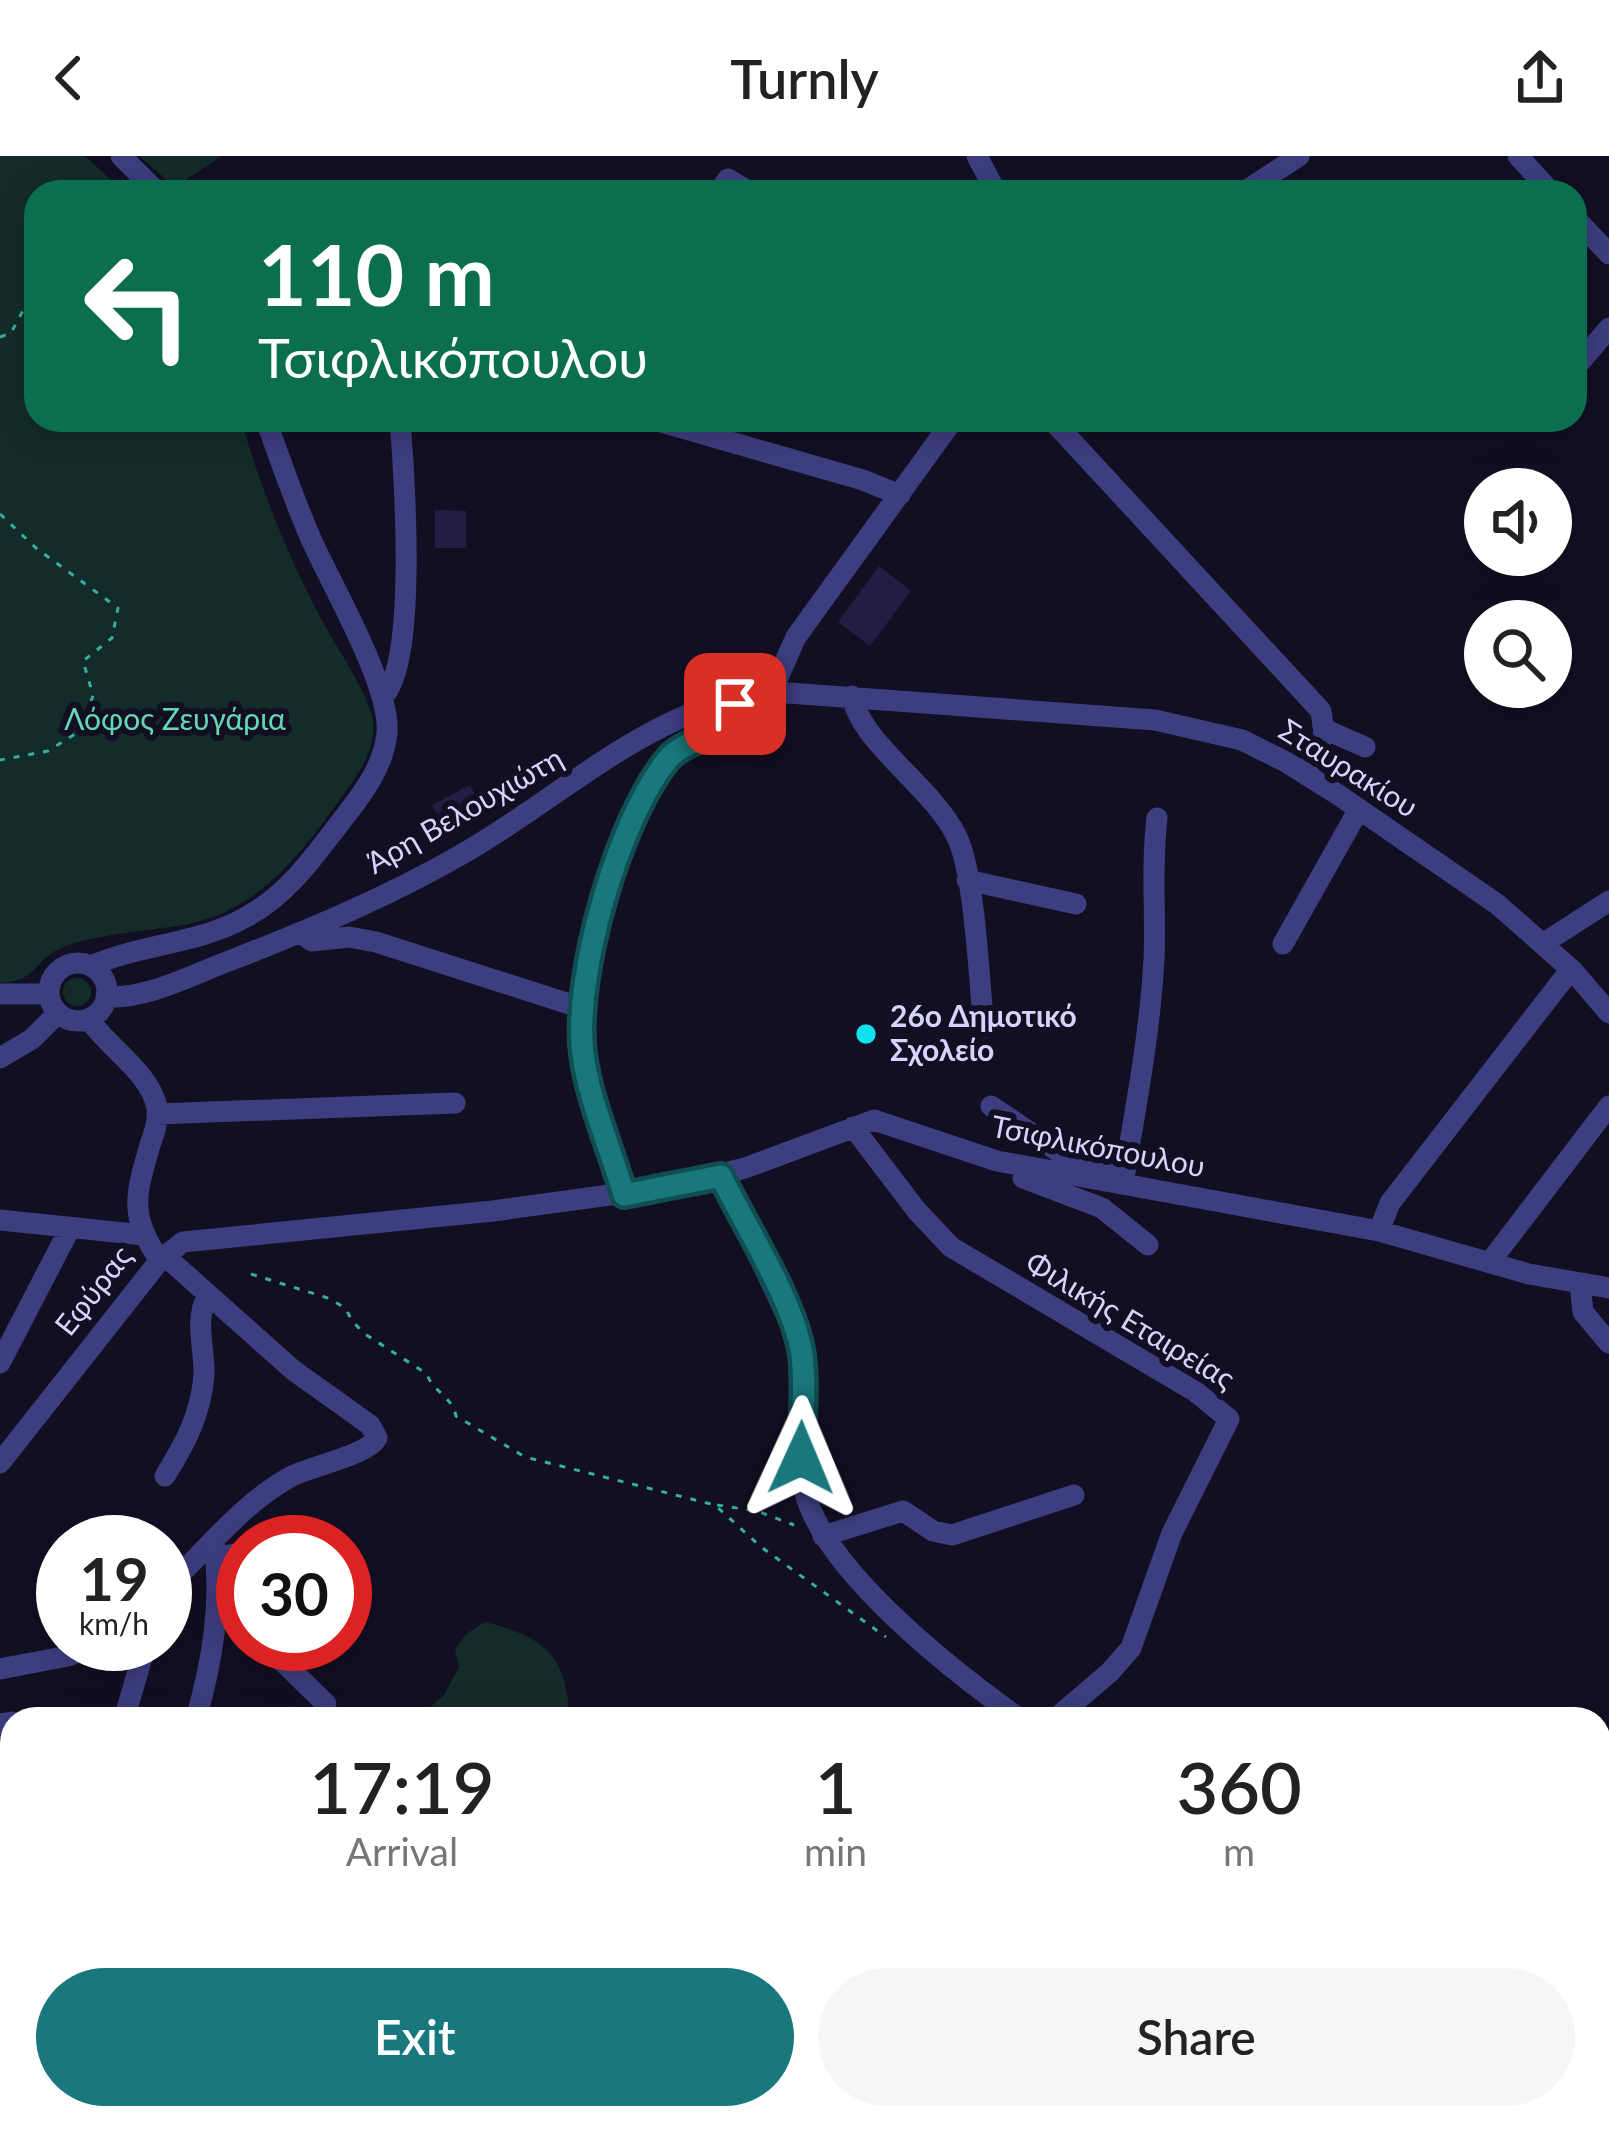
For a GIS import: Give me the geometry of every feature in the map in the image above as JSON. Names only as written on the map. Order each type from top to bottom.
[{"type":"street","points":[[121,156],[145,180]]},
{"type":"street","points":[[1262,180],[1299,156]]},
{"type":"street","points":[[1518,156],[1540,180]]},
{"type":"street","points":[[1587,231],[1609,254]]},
{"type":"street","points":[[1587,354],[1609,328]]},
{"type":"street","points":[[91,966],[131,949],[217,931],[275,898],[300,873],[373,777],[385,746],[383,697],[310,535],[271,432]]},
{"type":"street","points":[[383,697],[392,686],[403,637],[401,432]]},
{"type":"street","points":[[695,432],[900,495]]},
{"type":"street","points":[[771,693],[796,637],[944,432]]},
{"type":"street","points":[[1063,432],[1321,711],[1324,729],[1306,775]]},
{"type":"street","name":"Άρη Βελουχιώτη","points":[[106,997],[143,993],[299,933],[457,857],[678,717],[734,698],[771,693],[852,696]]},
{"type":"street","points":[[852,696],[861,726],[905,768],[948,821],[961,845],[984,1028]]},
{"type":"street","name":"Σταυρακίου","points":[[852,696],[1190,726],[1242,740],[1306,775],[1498,904],[1544,943],[1609,1013]]},
{"type":"street","points":[[624,1195],[584,1063],[584,1010],[598,926],[632,819],[670,756],[731,720],[734,698]]},
{"type":"street","points":[[1324,729],[1365,748]]},
{"type":"street","points":[[1283,944],[1359,809]]},
{"type":"street","points":[[1123,1184],[1150,1004],[1156,818]]},
{"type":"street","points":[[967,880],[1076,904]]},
{"type":"street","points":[[1544,943],[1609,901]]},
{"type":"street","points":[[299,933],[312,941],[349,937],[376,942],[584,1010]]},
{"type":"street","points":[[0,994],[53,1004],[69,1020],[89,1019],[106,997],[102,976],[91,966],[76,963],[61,968],[51,980],[53,1004],[32,1039],[0,1058]]},
{"type":"street","points":[[1379,1231],[1390,1203],[1570,969]]},
{"type":"street","points":[[89,1019],[147,1088],[157,1114],[454,1103]]},
{"type":"street","points":[[991,1106],[1059,1152],[1115,1174],[1123,1184]]},
{"type":"street","points":[[1490,1262],[1609,1106]]},
{"type":"street","name":"Εφύρας","points":[[0,1463],[162,1258],[143,1235],[137,1216],[137,1193],[157,1114]]},
{"type":"street","name":"Τσιφλικόπουλου","points":[[162,1258],[195,1239],[624,1195],[721,1176],[874,1120],[986,1158],[1379,1231],[1609,1288]]},
{"type":"street","name":"Φιλικής Εταιρείας","points":[[853,1126],[917,1211],[951,1247],[1210,1400],[1229,1419],[1172,1533],[1131,1648],[1069,1707]]},
{"type":"street","points":[[986,1158],[1002,1169],[1102,1208],[1148,1245]]},
{"type":"street","points":[[721,1176],[799,1342],[802,1474],[823,1536],[840,1559],[929,1646],[1005,1707]]},
{"type":"street","points":[[0,1220],[143,1235]]},
{"type":"street","points":[[0,1363],[70,1228]]},
{"type":"street","points":[[162,1258],[292,1370],[370,1425],[377,1438],[369,1448],[285,1480],[261,1497],[192,1567]]},
{"type":"street","points":[[1580,1284],[1583,1312],[1609,1343]]},
{"type":"street","points":[[165,1476],[195,1420],[204,1367],[202,1312],[207,1298]]},
{"type":"street","points":[[823,1536],[903,1511],[933,1531],[952,1534],[1074,1495]]},
{"type":"street","points":[[199,1707],[217,1625],[220,1588],[215,1549]]},
{"type":"street","points":[[0,1669],[36,1662]]},
{"type":"street","points":[[128,1707],[138,1671]]},
{"type":"street","points":[[292,1671],[326,1704]]},
{"type":"path","points":[[0,337],[11,333],[24,309]]},
{"type":"path","points":[[0,514],[36,548],[118,608],[112,638],[83,661],[93,695],[83,729],[48,751],[0,760]]},
{"type":"path","points":[[251,1274],[331,1299],[346,1309],[365,1334],[427,1374],[429,1382],[454,1406],[456,1416],[525,1457],[715,1505],[757,1511],[823,1536]]},
{"type":"path","points":[[715,1505],[790,1569],[894,1643]]},
{"type":"green space","name":"Λόφος Ζευγάρια","points":[[0,156],[85,156],[111,180],[24,180],[24,432],[245,432],[285,544],[365,696],[373,720],[372,743],[351,784],[322,824],[289,864],[250,897],[204,920],[73,944],[52,953],[21,979],[0,983]]},
{"type":"green space","points":[[139,156],[222,156],[186,180],[167,180]]},
{"type":"green space","points":[[77,978],[87,982],[91,992],[87,1002],[77,1006],[67,1002],[63,992],[67,982]]},
{"type":"green space","points":[[485,1622],[537,1642],[558,1664],[568,1707],[430,1707],[444,1695],[459,1667],[455,1650],[466,1634]]},
{"type":"building","points":[[435,510],[466,511],[466,548],[435,548]]},
{"type":"building","points":[[879,566],[911,591],[870,646],[838,622]]},
{"type":"building","points":[[470,785],[484,812],[446,831],[432,805]]},
{"type":"place","name":"26ο Δημοτικό Σχολείο","points":[[866,1034]]},
{"type":"route","points":[[735,704],[734,716],[724,726],[670,756],[632,819],[598,926],[582,1046],[624,1195],[721,1176],[799,1342],[801,1458]]}]
